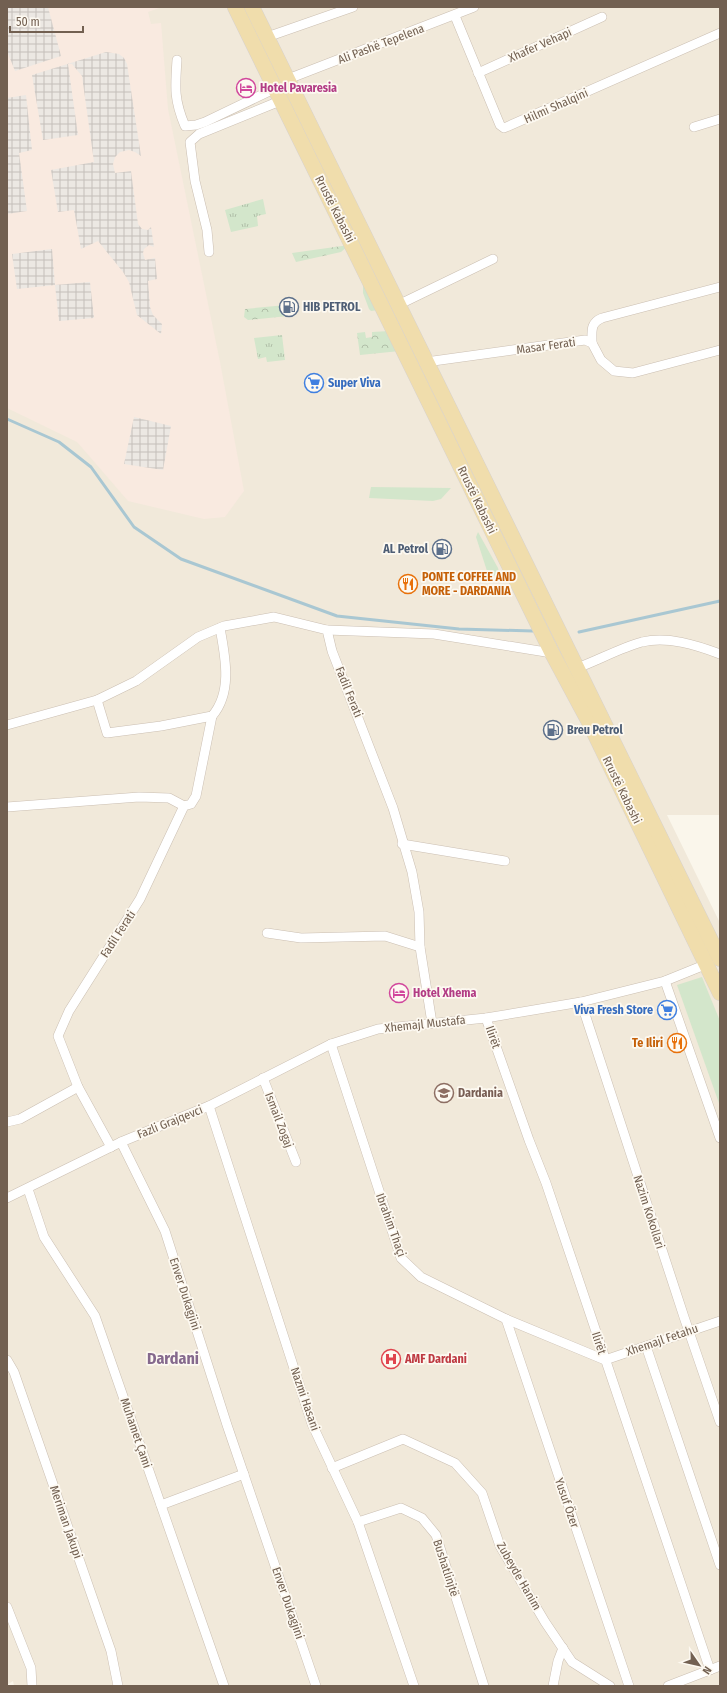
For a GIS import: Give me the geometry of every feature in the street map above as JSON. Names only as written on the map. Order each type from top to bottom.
[{"type":"main road","name":"Rrustë Kabashi","points":[[235,7],[552,653],[716,959]]},
{"type":"main road","name":"Rrustë Kabashi","points":[[252,7],[577,668],[716,959],[720,993]]},
{"type":"street","points":[[267,37],[353,7]]},
{"type":"street","name":"Ali Pashë Tepelena","points":[[288,80],[455,16],[474,7]]},
{"type":"street","name":"Hilmi Shalqini","points":[[455,16],[500,126],[504,128],[720,33]]},
{"type":"street","name":"Xhafer Vehapi","points":[[478,73],[602,17]]},
{"type":"street","points":[[177,60],[175,92],[178,110],[186,126],[205,122],[278,95]]},
{"type":"street","points":[[209,252],[207,230],[195,181],[190,142],[199,134],[278,95]]},
{"type":"street","points":[[694,127],[720,119]]},
{"type":"street","points":[[398,305],[493,259]]},
{"type":"street","points":[[592,343],[592,326],[595,321],[720,287]]},
{"type":"street","name":"Masar Ferati","points":[[426,362],[585,340],[592,343],[601,360],[614,371],[633,373],[720,350]]},
{"type":"street","points":[[7,725],[98,700],[136,681],[198,637],[220,628],[274,617],[327,630],[434,634],[552,653]]},
{"type":"street","name":"Fadil Ferati","points":[[111,1147],[78,1087],[58,1036],[68,1011],[140,899],[184,806],[191,804],[196,796],[212,716],[219,704],[225,685],[225,665],[220,628]]},
{"type":"street","name":"Fadil Ferati","points":[[327,630],[332,651],[393,808],[402,844],[412,872],[419,912],[420,947],[432,1023]]},
{"type":"street","points":[[577,668],[619,650],[644,642],[667,640],[693,644],[720,654]]},
{"type":"street","points":[[98,700],[107,733],[161,726],[212,716]]},
{"type":"street","points":[[7,807],[54,802],[151,797],[169,798],[184,806]]},
{"type":"street","points":[[402,844],[505,861]]},
{"type":"street","points":[[267,933],[301,938],[385,936],[420,947]]},
{"type":"street","name":"Xhemajl Mustafa","points":[[331,1044],[378,1029],[486,1018],[581,1002],[665,981],[716,959]]},
{"type":"street","points":[[665,981],[720,1138]]},
{"type":"street","name":"Nazim Kokollari","points":[[581,1002],[688,1331],[720,1422]]},
{"type":"street","name":"Ilirët","points":[[486,1018],[529,1140],[546,1183],[710,1670]]},
{"type":"street","name":"Ibrahim Thaçi","points":[[331,1044],[401,1258],[421,1277],[506,1319],[605,1360]]},
{"type":"street","name":"Fazli Grajqevci","points":[[7,1198],[121,1142],[208,1106],[331,1044]]},
{"type":"street","name":"Ismail Zogaj","points":[[263,1078],[296,1162]]},
{"type":"street","points":[[7,1122],[20,1119],[78,1087]]},
{"type":"street","name":"Nazmi Hasani","points":[[208,1106],[312,1424],[358,1522],[414,1686]]},
{"type":"street","name":"Enver Dukagjini","points":[[121,1142],[164,1231],[316,1686]]},
{"type":"street","name":"Muhamet Çami","points":[[28,1189],[44,1237],[95,1316],[224,1686]]},
{"type":"street","name":"Yusuf Özer","points":[[506,1319],[629,1686]]},
{"type":"street","name":"Xhemajl Fetahu","points":[[605,1360],[720,1321]]},
{"type":"street","points":[[646,1346],[720,1565]]},
{"type":"street","name":"Meriman Jakupi","points":[[7,1360],[14,1372],[112,1651],[118,1686]]},
{"type":"street","name":"Zubeyde Hanim","points":[[332,1468],[403,1439],[455,1463],[482,1493],[500,1546],[572,1662],[610,1686]]},
{"type":"street","points":[[161,1505],[244,1474]]},
{"type":"street","name":"Bushatlinjtë","points":[[358,1522],[401,1508],[422,1518],[436,1535],[484,1686]]},
{"type":"street","points":[[7,1607],[31,1668],[32,1686]]},
{"type":"street","points":[[553,1686],[558,1661],[563,1648]]},
{"type":"street","points":[[668,1686],[720,1666]]},
{"type":"shaded area","points":[[7,7],[720,7],[720,815],[667,815],[720,923],[720,1686],[14,1686],[13,1681],[7,1685]]},
{"type":"shaded area","points":[[7,7],[162,7],[148,12],[151,24],[161,23],[168,109],[220,362],[244,491],[225,517],[204,519],[128,501],[77,442],[7,408]]},
{"type":"shaded area","points":[[7,7],[48,7],[61,56],[15,71],[7,51]]},
{"type":"shaded area","points":[[106,52],[119,54],[124,58],[127,64],[141,156],[129,150],[120,152],[115,157],[113,164],[115,173],[131,171],[138,224],[142,229],[148,230],[151,227],[154,247],[149,245],[144,249],[143,253],[145,260],[155,258],[157,279],[148,281],[150,307],[153,315],[162,324],[161,334],[137,315],[129,282],[123,272],[98,241],[81,249],[74,210],[58,212],[51,170],[94,162],[82,76],[72,64],[68,64],[78,135],[43,140],[32,75]]},
{"type":"shaded area","points":[[26,95],[32,150],[19,153],[27,211],[7,214],[7,98]]},
{"type":"shaded area","points":[[52,249],[55,285],[17,289],[12,254]]},
{"type":"shaded area","points":[[90,282],[94,318],[59,321],[55,285]]},
{"type":"shaded area","points":[[134,417],[171,426],[163,470],[124,464]]},
{"type":"green space","points":[[263,199],[266,214],[257,216],[258,226],[231,232],[225,210]]},
{"type":"green space","points":[[349,245],[341,252],[296,262],[292,253]]},
{"type":"green space","points":[[363,286],[368,286],[379,310],[371,311],[369,309],[363,293]]},
{"type":"green space","points":[[286,305],[288,316],[248,320],[244,317],[245,309]]},
{"type":"green space","points":[[390,331],[400,351],[360,355],[357,333],[365,332],[366,338],[372,337],[372,332]]},
{"type":"green space","points":[[282,335],[285,360],[267,362],[266,357],[258,359],[254,338]]},
{"type":"green space","points":[[371,487],[451,488],[441,499],[433,501],[369,498]]},
{"type":"green space","points":[[478,532],[498,568],[499,572],[494,576],[488,574],[476,537]]},
{"type":"green space","points":[[702,977],[720,1021],[720,1106],[677,985]]},
{"type":"waterway","points":[[7,419],[59,442],[91,467],[134,527],[181,559],[337,616],[459,629],[533,631]]},
{"type":"waterway","points":[[579,632],[720,601]]},
{"type":"place","name":"Hotel Pavaresia","points":[[246,88]]},
{"type":"place","name":"HIB PETROL","points":[[289,307]]},
{"type":"place","name":"Super Viva","points":[[314,383]]},
{"type":"place","name":"AL Petrol","points":[[442,549]]},
{"type":"place","name":"PONTE COFFEE AND MORE - DARDANIA","points":[[408,584]]},
{"type":"place","name":"Breu Petrol","points":[[553,730]]},
{"type":"place","name":"Hotel Xhema","points":[[399,993]]},
{"type":"place","name":"Viva Fresh Store","points":[[667,1010]]},
{"type":"place","name":"Te Iliri","points":[[677,1043]]},
{"type":"place","name":"Dardania","points":[[444,1093]]},
{"type":"place","name":"AMF Dardani","points":[[391,1359]]},
{"type":"district","name":"Dardani","points":[[173,1358]]}]
